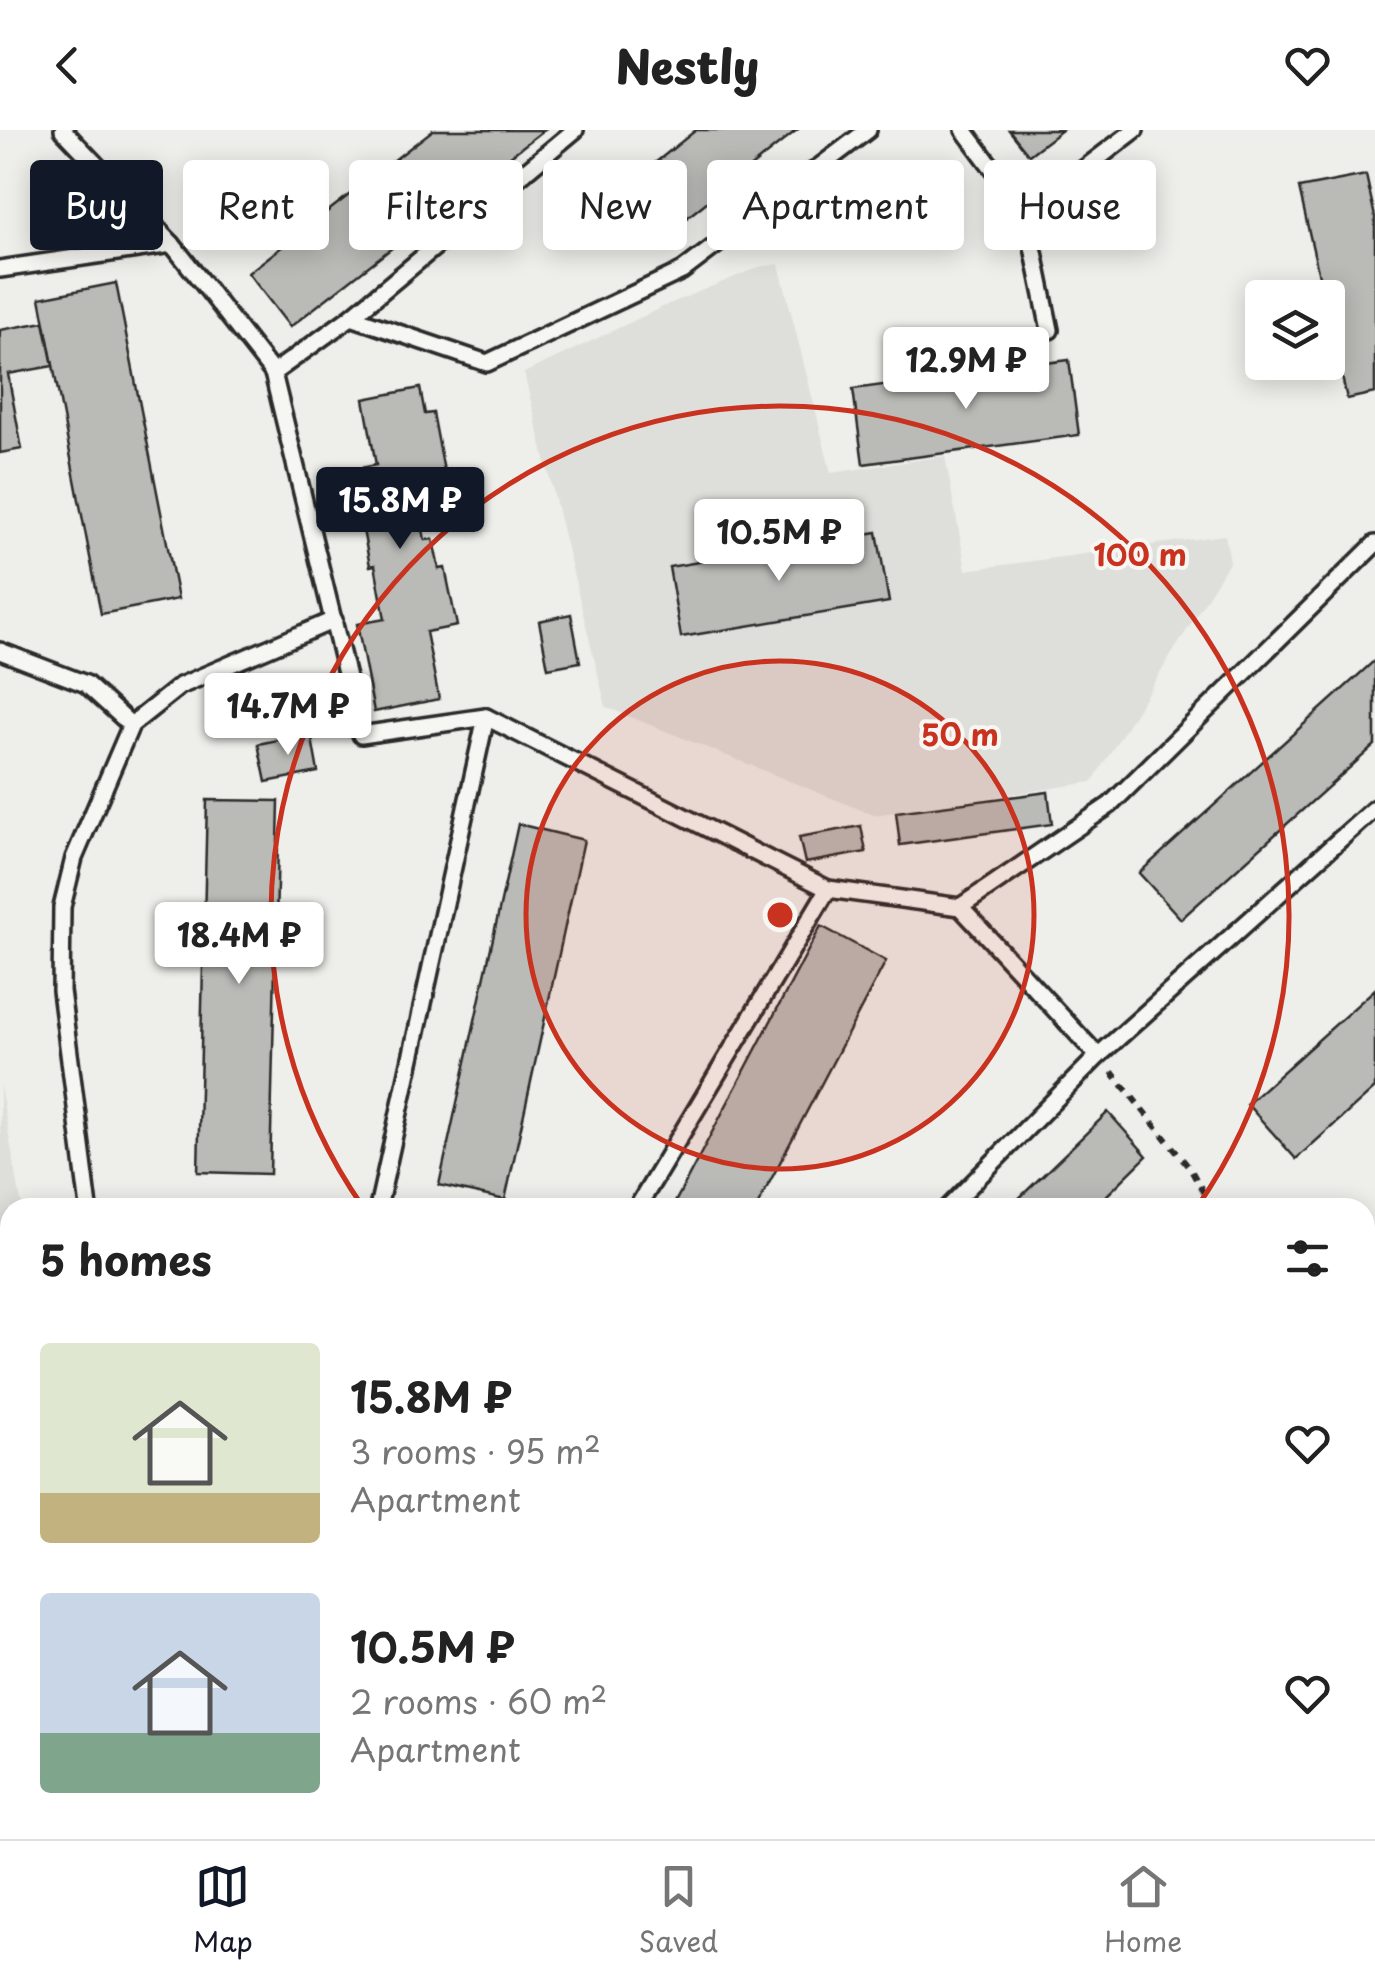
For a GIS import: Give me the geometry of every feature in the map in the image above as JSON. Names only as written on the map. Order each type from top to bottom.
[{"type":"lane","points":[[63,130],[172,244],[273,373],[361,735],[486,717],[828,889],[960,907],[1098,1056]]},
{"type":"lane","points":[[273,373],[352,317],[575,130]]},
{"type":"lane","points":[[352,317],[488,363],[682,270],[868,130]]},
{"type":"lane","points":[[964,130],[987,160]]},
{"type":"lane","points":[[1096,160],[1136,130]]},
{"type":"lane","points":[[0,268],[172,244]]},
{"type":"lane","points":[[1034,250],[1050,330]]},
{"type":"lane","points":[[960,907],[1110,805],[1375,544]]},
{"type":"lane","points":[[88,1198],[61,991],[62,907],[74,858],[132,724],[180,686],[334,620]]},
{"type":"lane","points":[[0,652],[86,684],[132,724]]},
{"type":"lane","points":[[380,1198],[486,717]]},
{"type":"lane","points":[[958,1198],[1098,1056],[1375,808]]},
{"type":"lane","points":[[642,1198],[828,889]]},
{"type":"path","points":[[1098,1056],[1191,1170],[1206,1198]]},
{"type":"shaded area","points":[[779,264],[831,473],[945,456],[966,570],[1225,535],[1230,561],[1092,782],[874,815],[606,707],[524,373],[669,304],[759,267]]},
{"type":"shaded area","points":[[0,1086],[20,1198],[0,1198]]},
{"type":"building","points":[[433,130],[544,130],[505,160],[394,160]]},
{"type":"building","points":[[696,130],[797,130],[759,160],[707,160],[707,202],[687,218],[687,160],[659,160]]},
{"type":"building","points":[[1009,130],[1062,130],[1029,155]]},
{"type":"building","points":[[1366,175],[1375,217],[1375,393],[1347,399],[1343,380],[1345,280],[1320,280],[1299,188]]},
{"type":"building","points":[[349,195],[349,250],[389,250],[290,327],[248,273],[278,250],[329,250],[329,210]]},
{"type":"building","points":[[116,283],[178,599],[101,614],[40,298]]},
{"type":"building","points":[[44,322],[53,366],[8,374],[22,449],[0,453],[0,330]]},
{"type":"building","points":[[1069,360],[1079,435],[863,464],[853,389]]},
{"type":"building","points":[[420,388],[425,414],[433,413],[444,471],[413,477],[425,540],[433,539],[439,569],[445,568],[457,626],[426,632],[439,699],[374,712],[357,624],[385,619],[375,565],[370,566],[363,530],[356,531],[345,471],[376,465],[364,399]]},
{"type":"building","points":[[877,532],[889,602],[681,637],[669,567]]},
{"type":"building","points":[[571,614],[580,662],[548,668],[539,621]]},
{"type":"building","points":[[1375,660],[1375,745],[1181,919],[1139,873]]},
{"type":"building","points":[[311,733],[318,772],[266,782],[258,744]]},
{"type":"building","points":[[1048,792],[1052,824],[900,845],[896,812]]},
{"type":"building","points":[[207,800],[279,801],[270,1174],[198,1172]]},
{"type":"building","points":[[518,824],[584,840],[505,1198],[439,1185]]},
{"type":"building","points":[[861,826],[866,852],[805,863],[799,837]]},
{"type":"building","points":[[821,926],[886,961],[761,1198],[677,1198]]},
{"type":"building","points":[[1375,989],[1375,1088],[1296,1159],[1247,1104]]},
{"type":"building","points":[[1108,1112],[1147,1156],[1104,1198],[1019,1198]]}]
